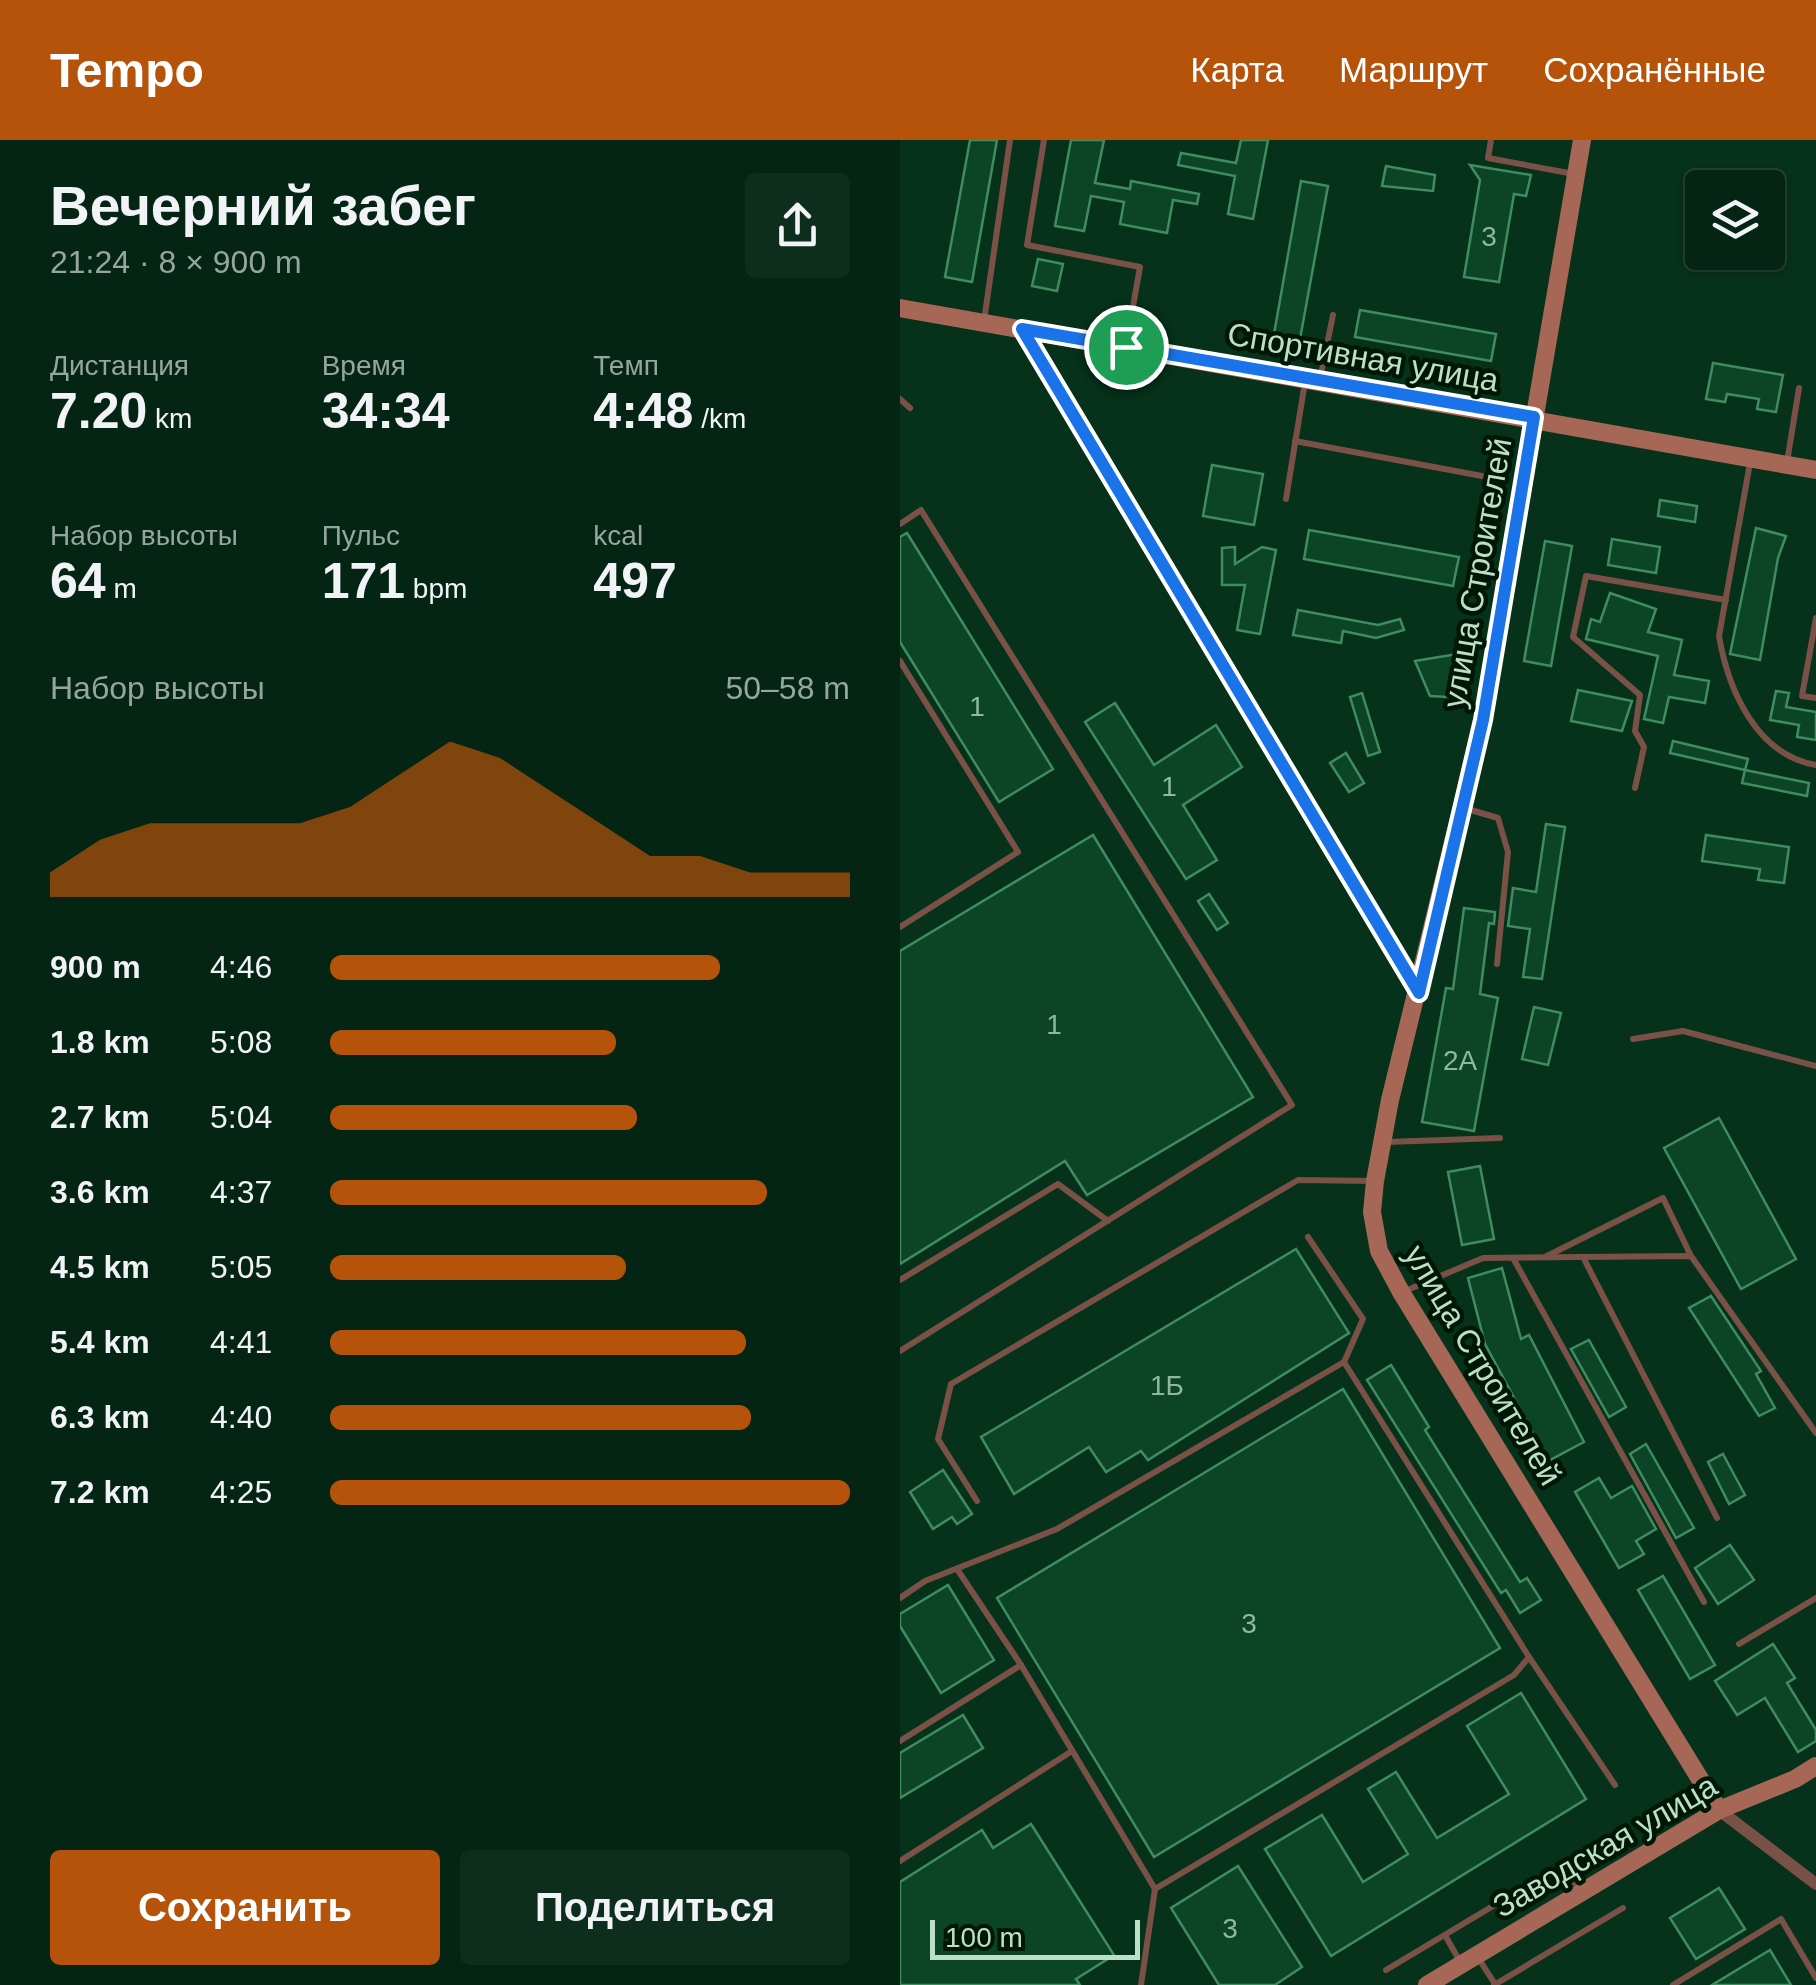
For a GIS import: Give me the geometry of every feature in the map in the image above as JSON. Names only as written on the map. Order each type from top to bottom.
[{"type":"street","name":"улица Строителей","points":[[1582,140],[1483,720],[1382,1142],[1372,1212],[1379,1251],[1400,1292],[1719,1810],[1816,1884]]},
{"type":"street","name":"Спортивная улица","points":[[900,308],[1534,417],[1816,470]]},
{"type":"street","points":[[1022,329],[1419,993]]},
{"type":"street","name":"Заводская улица","points":[[1427,1985],[1719,1810],[1795,1779],[1816,1766]]},
{"type":"lane","points":[[984,322],[1010,140]]},
{"type":"lane","points":[[1044,140],[1026,245],[1140,267],[1126,347]]},
{"type":"lane","points":[[1491,140],[1488,158],[1576,175]]},
{"type":"lane","points":[[1286,499],[1295,442],[1333,315]]},
{"type":"lane","points":[[1786,464],[1799,388]]},
{"type":"lane","points":[[900,399],[910,408]]},
{"type":"lane","points":[[1295,442],[1482,476]]},
{"type":"lane","points":[[1751,456],[1719,636],[1732,692],[1749,719],[1800,762],[1816,765]]},
{"type":"lane","points":[[900,524],[921,510],[1292,1105],[900,1351]]},
{"type":"lane","points":[[1634,788],[1644,746],[1635,730],[1640,695],[1573,636],[1586,576],[1726,600]]},
{"type":"lane","points":[[1816,618],[1802,696],[1816,698]]},
{"type":"lane","points":[[900,661],[1018,852],[900,927]]},
{"type":"lane","points":[[1463,808],[1498,818],[1508,852],[1497,964]]},
{"type":"lane","points":[[1633,1039],[1683,1031],[1816,1066]]},
{"type":"lane","points":[[1382,1142],[1500,1138]]},
{"type":"lane","points":[[978,1502],[938,1439],[951,1384],[1298,1180],[1376,1181]]},
{"type":"lane","points":[[900,1280],[1058,1184],[1108,1221]]},
{"type":"lane","points":[[1544,1258],[1662,1198],[1691,1256],[1816,1433]]},
{"type":"lane","points":[[900,1598],[924,1582],[1057,1529],[1344,1362],[1364,1319],[1308,1237]]},
{"type":"lane","points":[[1400,1292],[1483,1258],[1691,1256]]},
{"type":"lane","points":[[1513,1258],[1704,1602]]},
{"type":"lane","points":[[1583,1258],[1716,1518]]},
{"type":"lane","points":[[1344,1362],[1529,1657],[1615,1785]]},
{"type":"lane","points":[[957,1568],[1021,1665],[1154,1890],[1141,1985]]},
{"type":"lane","points":[[1739,1644],[1816,1598]]},
{"type":"lane","points":[[1154,1890],[1514,1675],[1529,1657]]},
{"type":"lane","points":[[900,1740],[1021,1665]]},
{"type":"lane","points":[[900,1862],[1072,1751]]},
{"type":"lane","points":[[1386,1970],[1550,1872],[1587,1889]]},
{"type":"lane","points":[[1445,1935],[1494,1984],[1623,1908]]},
{"type":"lane","points":[[1672,1985],[1781,1919],[1816,1978]]},
{"type":"building","points":[[970,140],[997,140],[972,282],[945,277]]},
{"type":"building","points":[[1071,140],[1104,140],[1095,183],[1130,189],[1131,181],[1199,194],[1197,204],[1173,200],[1167,233],[1120,224],[1124,202],[1091,196],[1084,231],[1055,226]]},
{"type":"building","points":[[1241,140],[1268,140],[1253,219],[1228,214],[1235,176],[1178,165],[1181,153],[1236,163]]},
{"type":"building","points":[[1470,165],[1531,175],[1526,196],[1514,194],[1499,282],[1464,277],[1480,180]]},
{"type":"building","points":[[1386,166],[1435,175],[1433,191],[1382,186]]},
{"type":"building","points":[[1301,181],[1328,186],[1300,339],[1274,334]]},
{"type":"building","points":[[1038,259],[1063,264],[1057,291],[1032,286]]},
{"type":"building","points":[[1360,310],[1496,334],[1491,361],[1355,337]]},
{"type":"building","points":[[1713,363],[1783,375],[1776,412],[1757,409],[1759,399],[1727,394],[1725,402],[1706,399]]},
{"type":"building","points":[[1212,465],[1263,474],[1254,525],[1203,516]]},
{"type":"building","points":[[1660,500],[1697,506],[1695,522],[1658,516]]},
{"type":"building","points":[[1756,528],[1786,536],[1778,558],[1760,660],[1730,654]]},
{"type":"building","points":[[1309,530],[1459,557],[1453,586],[1304,559]]},
{"type":"building","points":[[907,533],[1053,769],[999,802],[900,642],[900,537]]},
{"type":"building","points":[[1612,539],[1660,547],[1656,573],[1608,565]]},
{"type":"building","points":[[1545,541],[1572,546],[1551,666],[1524,661]]},
{"type":"building","points":[[1235,547],[1235,564],[1262,547],[1276,550],[1260,634],[1237,630],[1245,585],[1222,585],[1222,548]]},
{"type":"building","points":[[1610,593],[1656,609],[1648,632],[1682,640],[1674,675],[1709,681],[1705,703],[1669,697],[1663,723],[1644,719],[1658,656],[1586,639],[1591,619],[1600,622]]},
{"type":"building","points":[[1298,610],[1378,625],[1400,619],[1404,630],[1376,638],[1343,631],[1341,643],[1293,635]]},
{"type":"building","points":[[1457,654],[1448,697],[1430,696],[1415,661]]},
{"type":"building","points":[[1578,690],[1632,701],[1622,731],[1571,721]]},
{"type":"building","points":[[1776,691],[1789,693],[1786,707],[1816,712],[1816,740],[1797,737],[1799,725],[1770,720]]},
{"type":"building","points":[[1362,693],[1380,752],[1368,756],[1350,697]]},
{"type":"building","points":[[1115,703],[1154,765],[1216,725],[1242,767],[1183,805],[1217,860],[1186,879],[1085,722]]},
{"type":"building","points":[[1673,741],[1748,759],[1745,770],[1670,753]]},
{"type":"building","points":[[1346,753],[1364,783],[1349,792],[1330,763]]},
{"type":"building","points":[[1745,770],[1809,783],[1807,796],[1742,783]]},
{"type":"building","points":[[1546,824],[1565,827],[1542,979],[1523,977],[1530,929],[1508,926],[1513,888],[1536,892]]},
{"type":"building","points":[[1093,835],[1253,1097],[1087,1195],[1065,1161],[900,1264],[900,951]]},
{"type":"building","points":[[1706,835],[1789,847],[1784,883],[1758,880],[1760,869],[1702,861]]},
{"type":"building","points":[[1209,894],[1228,923],[1217,930],[1198,901]]},
{"type":"building","points":[[1464,908],[1495,912],[1494,924],[1489,923],[1480,994],[1498,998],[1474,1131],[1422,1122],[1446,988],[1453,989]]},
{"type":"building","points":[[1534,1007],[1561,1013],[1548,1065],[1522,1059]]},
{"type":"building","points":[[1719,1118],[1796,1259],[1741,1289],[1664,1148]]},
{"type":"building","points":[[1480,1166],[1494,1239],[1462,1245],[1448,1172]]},
{"type":"building","points":[[1296,1249],[1349,1333],[1148,1460],[1141,1451],[1106,1472],[1089,1447],[1014,1494],[981,1437]]},
{"type":"building","points":[[1502,1268],[1521,1339],[1529,1335],[1584,1442],[1548,1461],[1485,1344],[1468,1278]]},
{"type":"building","points":[[1711,1296],[1761,1371],[1756,1374],[1775,1408],[1759,1416],[1689,1308]]},
{"type":"building","points":[[1589,1340],[1626,1407],[1609,1417],[1571,1349]]},
{"type":"building","points":[[1391,1365],[1429,1427],[1425,1430],[1520,1582],[1527,1578],[1541,1600],[1520,1613],[1506,1590],[1501,1593],[1367,1380]]},
{"type":"building","points":[[1343,1389],[1500,1648],[1154,1857],[997,1598]]},
{"type":"building","points":[[1646,1444],[1694,1528],[1676,1538],[1630,1454]]},
{"type":"building","points":[[1723,1454],[1745,1495],[1729,1504],[1708,1462]]},
{"type":"building","points":[[943,1470],[972,1514],[957,1524],[952,1517],[933,1529],[910,1492]]},
{"type":"building","points":[[1599,1478],[1611,1498],[1632,1486],[1656,1529],[1636,1541],[1644,1554],[1619,1568],[1575,1492]]},
{"type":"building","points":[[1730,1545],[1754,1580],[1718,1604],[1695,1568]]},
{"type":"building","points":[[1663,1576],[1715,1665],[1690,1679],[1638,1590]]},
{"type":"building","points":[[948,1585],[994,1660],[941,1693],[900,1626],[900,1614]]},
{"type":"building","points":[[1773,1644],[1795,1678],[1787,1683],[1816,1730],[1816,1741],[1798,1752],[1765,1698],[1737,1715],[1715,1681]]},
{"type":"building","points":[[1521,1693],[1586,1799],[1331,1956],[1265,1849],[1322,1815],[1363,1882],[1408,1854],[1368,1789],[1396,1772],[1437,1838],[1509,1794],[1467,1726]]},
{"type":"building","points":[[963,1715],[983,1748],[900,1798],[900,1753]]},
{"type":"building","points":[[1031,1824],[1114,1955],[1076,1979],[1080,1985],[900,1985],[900,1882],[982,1830],[993,1848]]},
{"type":"building","points":[[1238,1866],[1302,1967],[1275,1985],[1219,1985],[1171,1908]]},
{"type":"building","points":[[1719,1888],[1745,1929],[1696,1959],[1670,1918]]},
{"type":"building","points":[[1770,1950],[1791,1985],[1712,1985]]},
{"type":"route","points":[[1022,329],[1126,347],[1534,417],[1483,720],[1419,993],[1022,329]]}]
